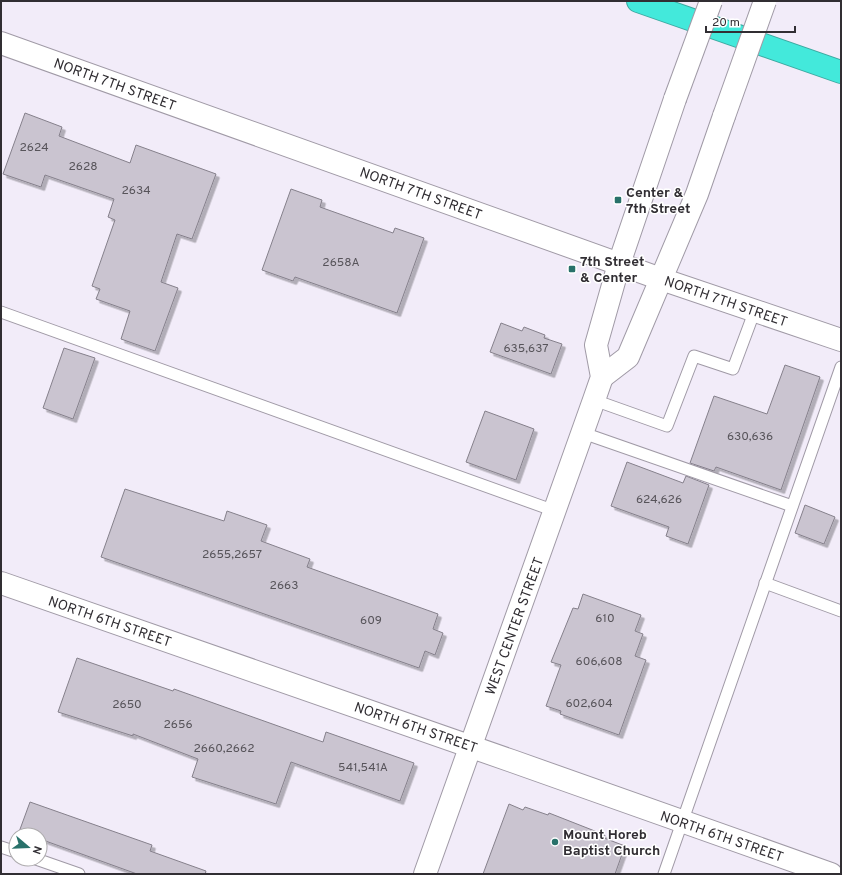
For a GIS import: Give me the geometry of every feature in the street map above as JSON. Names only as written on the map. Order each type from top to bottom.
[{"type":"highway","points":[[638,1],[841,72]]},
{"type":"street","name":"WEST CENTER STREET","points":[[425,874],[602,377],[596,345],[619,264],[710,1]]},
{"type":"street","points":[[602,377],[628,357],[697,194],[765,1]]},
{"type":"street","name":"NORTH 7TH STREET","points":[[1,43],[661,279],[841,340]]},
{"type":"street","name":"NORTH 6TH STREET","points":[[1,583],[470,746],[683,823],[831,874]]},
{"type":"lane","points":[[594,400],[667,426],[694,356],[733,369],[755,310]]},
{"type":"lane","points":[[1,312],[555,511]]},
{"type":"lane","points":[[664,874],[841,367]]},
{"type":"lane","points":[[583,433],[792,506]]},
{"type":"lane","points":[[765,583],[841,611]]},
{"type":"lane","points":[[48,863],[79,874]]},
{"type":"building","points":[[25,113],[62,127],[59,136],[130,163],[136,145],[216,174],[192,239],[177,234],[161,282],[178,288],[155,351],[121,339],[130,311],[96,299],[100,289],[92,286],[115,220],[108,217],[114,199],[45,175],[41,187],[3,174]]},
{"type":"building","points":[[291,189],[322,200],[320,207],[393,233],[395,228],[424,238],[397,313],[295,277],[293,281],[262,270]]},
{"type":"building","points":[[501,323],[522,331],[524,327],[545,335],[544,338],[562,344],[551,374],[490,352]]},
{"type":"building","points":[[64,348],[95,358],[73,419],[43,408]]},
{"type":"building","points":[[785,365],[820,377],[781,490],[716,467],[714,471],[690,463],[714,396],[767,414]]},
{"type":"building","points":[[485,411],[534,429],[516,480],[466,462]]},
{"type":"building","points":[[627,462],[683,483],[686,476],[709,485],[688,544],[666,536],[669,527],[611,506]]},
{"type":"building","points":[[125,489],[224,521],[227,511],[267,525],[261,541],[310,559],[307,567],[438,614],[433,629],[443,633],[435,655],[425,651],[419,668],[101,557]]},
{"type":"building","points":[[805,505],[835,517],[824,544],[795,533]]},
{"type":"building","points":[[583,594],[641,615],[635,631],[643,634],[635,656],[646,660],[619,735],[560,714],[561,711],[546,706],[561,665],[551,662],[573,608],[578,609]]},
{"type":"building","points":[[77,658],[173,691],[174,689],[323,742],[326,732],[414,763],[400,801],[291,762],[276,804],[192,777],[198,759],[133,734],[133,736],[58,712]]},
{"type":"building","points":[[30,802],[152,845],[150,851],[206,871],[205,874],[137,874],[48,842],[48,827],[21,827]]},
{"type":"building","name":"Mount Horeb Baptist Church","points":[[509,804],[523,810],[525,807],[548,815],[549,813],[605,835],[604,838],[625,846],[615,874],[483,874]]},
{"type":"place","name":"Center & 7th Street","points":[[618,200]]},
{"type":"place","name":"7th Street & Center","points":[[572,269]]},
{"type":"place","name":"Mount Horeb Baptist Church","points":[[555,842]]}]
